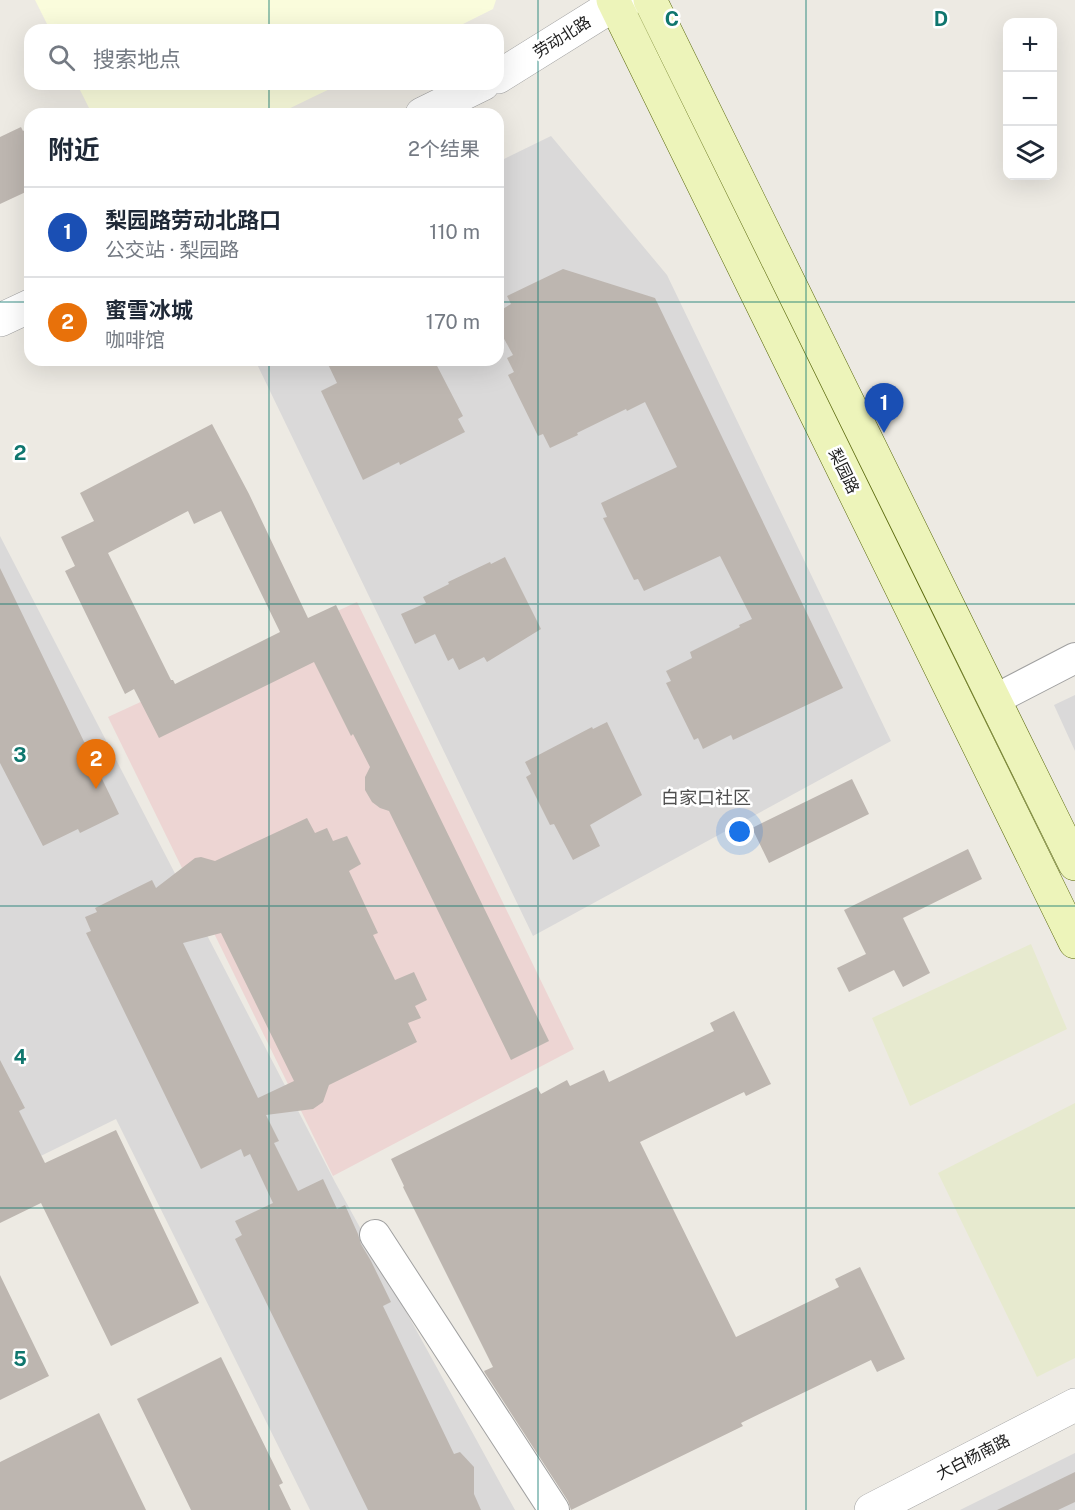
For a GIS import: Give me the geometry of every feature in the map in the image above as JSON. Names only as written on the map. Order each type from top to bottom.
[{"type":"main road","name":"梨园路","points":[[650,0],[1075,864]]},
{"type":"main road","name":"梨园路","points":[[618,1],[1075,942]]},
{"type":"street","name":"劳动北路","points":[[504,73],[618,1]]},
{"type":"street","points":[[434,108],[471,90]]},
{"type":"street","points":[[0,320],[24,309]]},
{"type":"street","points":[[994,700],[1075,658]]},
{"type":"street","points":[[375,1235],[554,1510]]},
{"type":"street","name":"大白杨南路","points":[[871,1510],[1075,1405]]},
{"type":"shaded area","points":[[35,0],[496,0],[493,9],[463,24],[47,24]]},
{"type":"shaded area","points":[[80,90],[328,90],[290,108],[89,108]]},
{"type":"shaded area","points":[[551,136],[667,275],[891,741],[533,936],[258,366],[504,366],[504,159]]},
{"type":"shaded area","points":[[0,536],[335,1182],[515,1510],[310,1510],[116,1119],[0,1176]]},
{"type":"shaded area","points":[[357,602],[574,1049],[333,1176],[108,717]]},
{"type":"shaded area","points":[[1075,695],[1075,751],[1054,705]]},
{"type":"shaded area","points":[[1031,944],[1067,1029],[910,1106],[872,1018]]},
{"type":"shaded area","points":[[1075,1103],[1075,1358],[1037,1377],[938,1173]]},
{"type":"shaded area","points":[[1075,1453],[1075,1510],[960,1510]]},
{"type":"building","points":[[21,127],[24,130],[24,193],[0,204],[0,137]]},
{"type":"building","points":[[563,269],[655,298],[843,688],[733,740],[731,735],[703,749],[698,738],[694,740],[666,683],[671,681],[666,671],[692,658],[690,652],[752,619],[720,556],[644,591],[638,579],[634,580],[603,518],[607,517],[601,503],[677,467],[645,402],[627,411],[626,409],[550,448],[543,434],[538,436],[508,375],[514,372],[507,358],[513,355],[504,339],[504,308],[511,304],[507,296]]},
{"type":"building","points":[[329,366],[437,366],[463,416],[458,419],[465,432],[400,465],[399,462],[363,480],[321,391],[337,383]]},
{"type":"building","points":[[212,424],[249,494],[308,618],[336,605],[549,1041],[511,1060],[389,811],[372,802],[365,790],[365,777],[370,767],[353,734],[351,736],[314,662],[159,738],[134,689],[125,694],[65,571],[75,566],[61,537],[94,521],[80,493]],"holes":[[[188,511],[194,524],[221,511],[280,632],[175,684],[108,553]]]},
{"type":"building","points":[[505,557],[541,629],[487,662],[484,657],[459,670],[453,658],[448,661],[435,634],[415,644],[401,614],[426,603],[423,597],[449,584],[448,582]]},
{"type":"building","points":[[0,568],[119,814],[80,833],[78,829],[43,846],[0,763]]},
{"type":"building","points":[[607,722],[642,795],[590,825],[600,846],[573,860],[554,824],[550,825],[526,777],[531,774],[525,762],[592,727],[593,729]]},
{"type":"building","points":[[852,779],[869,814],[769,863],[752,828]]},
{"type":"building","points":[[307,818],[315,833],[327,828],[333,841],[347,836],[361,864],[349,871],[378,933],[373,935],[395,980],[414,972],[427,1000],[415,1006],[421,1018],[408,1023],[417,1042],[329,1085],[323,1102],[313,1109],[266,1115],[279,1141],[274,1143],[298,1191],[323,1179],[337,1209],[345,1205],[361,1244],[391,1302],[383,1306],[454,1454],[460,1452],[474,1467],[474,1494],[481,1510],[368,1510],[235,1239],[242,1235],[235,1221],[273,1203],[250,1154],[244,1157],[241,1149],[201,1169],[86,933],[91,931],[85,917],[97,912],[95,908],[152,880],[156,888],[195,858],[201,857],[215,861]],"holes":[[[221,933],[294,1081],[258,1098],[183,943]]]},
{"type":"building","points":[[968,849],[982,879],[903,918],[930,973],[903,987],[894,970],[849,992],[837,968],[866,954],[844,910]]},
{"type":"building","points":[[734,1011],[771,1084],[746,1096],[744,1092],[640,1142],[736,1337],[839,1287],[835,1279],[860,1267],[905,1359],[877,1372],[871,1360],[571,1510],[568,1501],[485,1373],[484,1371],[493,1367],[391,1159],[537,1087],[541,1094],[567,1080],[570,1086],[604,1070],[609,1082],[714,1031],[710,1023]]},
{"type":"building","points":[[0,1060],[25,1108],[19,1111],[45,1163],[116,1130],[199,1303],[111,1346],[41,1203],[0,1223]]},
{"type":"building","points":[[0,1275],[49,1376],[0,1400]]},
{"type":"building","points":[[221,1357],[283,1483],[279,1485],[291,1510],[191,1510],[137,1399]]},
{"type":"building","points":[[99,1413],[146,1510],[0,1510],[0,1462]]},
{"type":"building","points":[[1075,1472],[1075,1502],[1058,1510],[997,1510]]},
{"type":"place","name":"梨园路劳动北路口","points":[[884,433]]},
{"type":"place","name":"蜜雪冰城","points":[[96,789]]},
{"type":"district","name":"白家口社区","points":[[706,797]]}]
